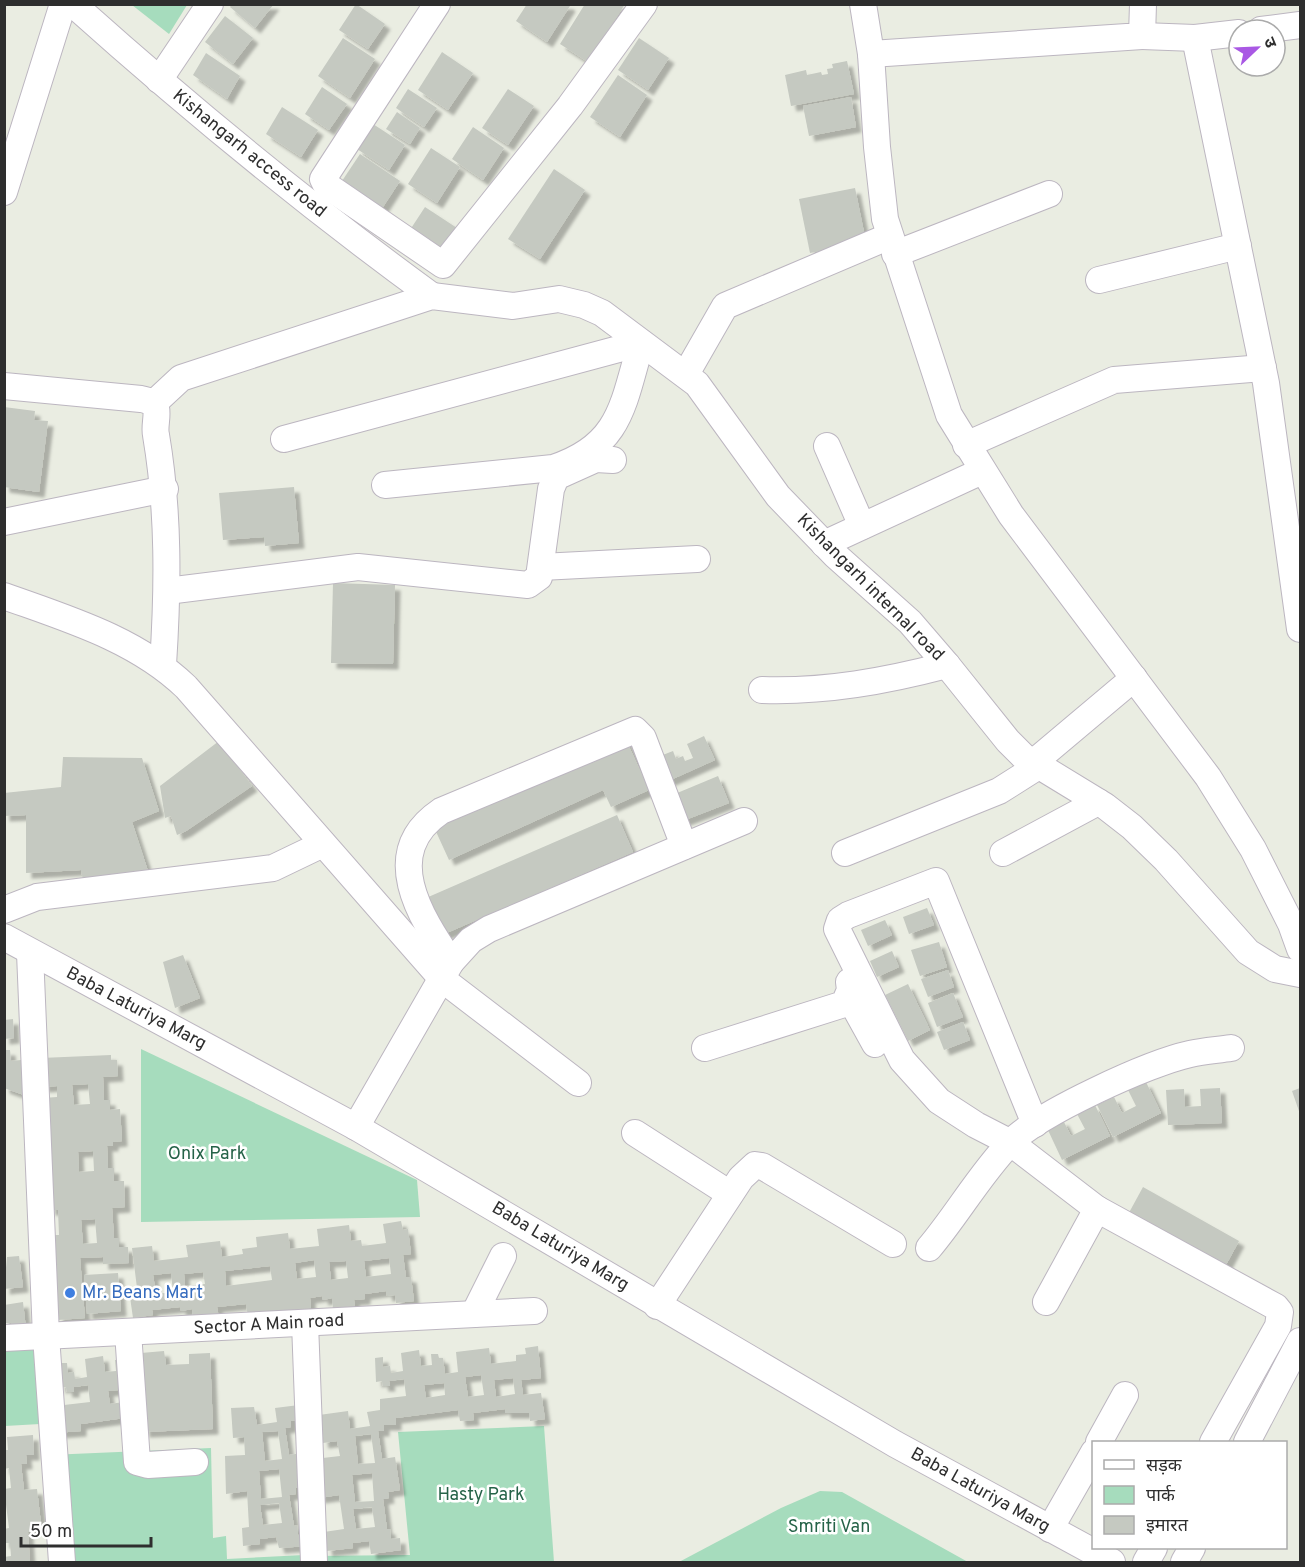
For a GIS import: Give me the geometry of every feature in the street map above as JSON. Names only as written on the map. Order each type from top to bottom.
[{"type":"street","points":[[4,192],[63,4]]},
{"type":"street","name":"Kishangarh access road","points":[[73,4],[159,80],[346,234],[432,296]]},
{"type":"street","points":[[159,80],[210,4]]},
{"type":"street","points":[[437,4],[322,179],[335,191],[442,265],[570,106],[644,4]]},
{"type":"street","points":[[863,4],[871,54],[879,170],[892,245],[950,415],[966,445],[1017,524],[1186,746],[1225,805],[1275,891],[1300,949]]},
{"type":"street","points":[[1142,36],[1143,4]]},
{"type":"street","points":[[871,54],[1142,36],[1195,38],[1227,34]]},
{"type":"street","points":[[1195,38],[1263,368],[1286,513],[1300,622]]},
{"type":"street","points":[[686,374],[725,306],[892,245],[1049,194]]},
{"type":"street","points":[[1100,280],[1238,246]]},
{"type":"street","points":[[153,404],[182,378],[432,296]]},
{"type":"street","name":"Kishangarh internal road","points":[[432,296],[513,306],[558,299],[576,303],[602,313],[686,374],[720,412],[767,482],[824,544],[910,622],[948,665],[1008,741],[1035,765],[1098,802],[1132,827],[1166,860],[1248,952],[1275,969],[1300,974]]},
{"type":"street","points":[[284,439],[641,343]]},
{"type":"street","points":[[385,485],[553,468],[572,462],[610,433],[618,419],[641,343]]},
{"type":"street","points":[[966,445],[1114,380],[1263,368]]},
{"type":"street","points":[[4,386],[141,399],[153,404],[157,410],[154,426],[165,489],[167,591],[163,665]]},
{"type":"street","points":[[827,446],[862,526]]},
{"type":"street","points":[[167,591],[358,567],[528,585],[539,578],[551,489],[556,477],[596,459],[614,460]]},
{"type":"street","points":[[824,544],[982,471]]},
{"type":"street","points":[[4,522],[165,489]]},
{"type":"street","points":[[541,567],[698,559]]},
{"type":"street","points":[[4,596],[97,630],[163,665],[186,687],[323,844],[447,971],[578,1083]]},
{"type":"street","points":[[762,690],[816,691],[865,684],[948,665]]},
{"type":"street","points":[[845,853],[999,791],[1035,765],[1134,678]]},
{"type":"street","points":[[447,971],[421,915],[409,882],[409,863],[413,845],[428,819],[441,811],[635,730],[643,738],[684,846]]},
{"type":"street","points":[[1004,854],[1098,802]]},
{"type":"street","points":[[356,1127],[447,971],[471,940],[489,929],[744,821]]},
{"type":"street","points":[[4,910],[37,897],[273,868],[323,844]]},
{"type":"street","points":[[1035,1124],[936,881],[840,920],[837,930],[902,1060],[939,1101],[1097,1209],[1276,1307],[1280,1312],[1278,1326],[1214,1441]]},
{"type":"street","name":"Baba Laturiya Marg","points":[[4,937],[356,1127],[895,1444],[1112,1563]]},
{"type":"street","points":[[830,937],[849,978],[849,997],[883,1060],[927,1110],[1007,1148]]},
{"type":"street","points":[[30,953],[46,1336],[62,1563]]},
{"type":"street","points":[[705,1048],[844,1004],[849,997]]},
{"type":"street","points":[[929,1248],[1007,1148],[1035,1124],[1120,1080],[1159,1064],[1190,1054],[1231,1048]]},
{"type":"street","points":[[635,1133],[730,1194]]},
{"type":"street","points":[[657,1306],[730,1194],[748,1170],[755,1165],[762,1166],[893,1244]]},
{"type":"street","points":[[1046,1302],[1097,1209]]},
{"type":"street","points":[[474,1314],[503,1256]]},
{"type":"street","name":"Sector A Main road","points":[[4,1338],[534,1311]]},
{"type":"street","points":[[305,1323],[314,1563]]},
{"type":"street","points":[[128,1332],[137,1462],[148,1465],[195,1462]]},
{"type":"street","points":[[1248,1441],[1300,1341]]},
{"type":"street","points":[[1100,1441],[1125,1395]]},
{"type":"street","points":[[1050,1529],[1092,1456]]},
{"type":"street","points":[[1146,1563],[1153,1549]]},
{"type":"street","points":[[1184,1563],[1191,1549]]},
{"type":"green space","points":[[132,5],[187,5],[169,34]]},
{"type":"green space","name":"Onix Park","points":[[141,1049],[417,1180],[420,1217],[141,1222]]},
{"type":"green space","points":[[36,1341],[40,1424],[5,1426],[5,1344]]},
{"type":"green space","name":"Hasty Park","points":[[544,1426],[554,1562],[314,1562],[313,1556],[410,1555],[398,1432]]},
{"type":"green space","points":[[211,1448],[213,1538],[226,1536],[227,1559],[304,1555],[304,1562],[55,1562],[49,1455]]},
{"type":"green space","name":"Smriti Van","points":[[820,1491],[842,1492],[968,1562],[679,1562],[781,1508]]},
{"type":"building","points":[[232,4],[274,4],[255,28],[230,7]]},
{"type":"building","points":[[356,4],[385,24],[368,49],[339,30]]},
{"type":"building","points":[[527,4],[568,4],[570,6],[547,42],[516,21]]},
{"type":"building","points":[[585,4],[625,4],[588,62],[560,44]]},
{"type":"building","points":[[225,16],[253,38],[233,64],[205,42]]},
{"type":"building","points":[[343,38],[375,59],[350,98],[318,76]]},
{"type":"building","points":[[639,38],[669,58],[648,90],[618,70]]},
{"type":"building","points":[[442,52],[473,73],[448,110],[418,90]]},
{"type":"building","points":[[206,53],[240,76],[227,99],[193,75]]},
{"type":"building","points":[[847,61],[854,94],[791,106],[785,75],[806,70],[807,75],[821,72],[822,75],[828,74],[827,69],[833,68],[832,64]]},
{"type":"building","points":[[618,75],[647,95],[620,137],[590,117]]},
{"type":"building","points":[[322,87],[347,104],[329,130],[305,114]]},
{"type":"building","points":[[408,89],[437,108],[424,127],[396,108]]},
{"type":"building","points":[[508,89],[534,106],[508,145],[482,128]]},
{"type":"building","points":[[851,97],[856,127],[809,136],[803,106]]},
{"type":"building","points":[[282,107],[318,130],[301,157],[266,134]]},
{"type":"building","points":[[397,112],[420,128],[410,144],[386,129]]},
{"type":"building","points":[[373,124],[405,145],[389,170],[357,149]]},
{"type":"building","points":[[473,127],[504,148],[483,180],[452,159]]},
{"type":"building","points":[[431,148],[460,167],[437,203],[408,184]]},
{"type":"building","points":[[360,154],[400,181],[377,216],[336,190]]},
{"type":"building","points":[[554,169],[585,190],[540,259],[508,239]]},
{"type":"building","points":[[855,188],[866,242],[810,253],[799,199]]},
{"type":"building","points":[[425,207],[460,230],[439,262],[404,239]]},
{"type":"building","points":[[4,407],[35,411],[34,420],[48,421],[39,492],[4,487]]},
{"type":"building","points":[[294,487],[299,543],[265,546],[264,537],[223,540],[219,493]]},
{"type":"building","points":[[333,583],[395,585],[393,664],[331,663]]},
{"type":"building","points":[[704,736],[715,760],[666,782],[655,758],[673,751],[676,759],[683,756],[685,761],[693,758],[687,744]]},
{"type":"building","points":[[625,738],[649,790],[611,807],[603,790],[449,860],[433,825]]},
{"type":"building","points":[[219,741],[252,786],[177,835],[171,816],[165,818],[160,786]]},
{"type":"building","points":[[63,757],[142,758],[159,811],[132,822],[148,871],[83,880],[81,870],[26,873],[26,815],[4,816],[4,793],[61,787]]},
{"type":"building","points":[[718,776],[729,803],[680,822],[670,796]]},
{"type":"building","points":[[617,815],[633,852],[442,935],[426,898]]},
{"type":"building","points":[[927,908],[934,925],[909,934],[903,917]]},
{"type":"building","points":[[885,920],[892,935],[868,946],[861,930]]},
{"type":"building","points":[[939,942],[947,967],[920,976],[911,950]]},
{"type":"building","points":[[892,951],[899,967],[877,977],[870,961]]},
{"type":"building","points":[[183,955],[200,998],[175,1008],[163,962]]},
{"type":"building","points":[[948,970],[954,987],[928,997],[921,979]]},
{"type":"building","points":[[908,984],[930,1030],[908,1041],[885,995]]},
{"type":"building","points":[[953,993],[963,1017],[937,1027],[928,1003]]},
{"type":"building","points":[[13,1019],[14,1038],[4,1039],[4,1020]]},
{"type":"building","points":[[963,1022],[970,1040],[944,1050],[937,1032]]},
{"type":"building","points":[[4,1050],[10,1050],[11,1061],[21,1060],[24,1095],[4,1088]]},
{"type":"building","points":[[111,1055],[111,1060],[117,1060],[118,1076],[103,1077],[104,1100],[110,1100],[110,1110],[120,1109],[122,1141],[113,1142],[113,1146],[107,1146],[108,1168],[114,1168],[114,1181],[124,1181],[125,1207],[112,1208],[114,1238],[119,1238],[119,1247],[128,1247],[129,1263],[103,1264],[103,1257],[80,1258],[85,1318],[58,1320],[52,1235],[59,1235],[58,1210],[50,1210],[43,1098],[57,1097],[57,1086],[43,1087],[41,1058]],"holes":[[[88,1084],[90,1104],[74,1105],[72,1085]],[[93,1151],[94,1171],[79,1172],[78,1152]],[[95,1219],[97,1243],[83,1244],[81,1220]]]},
{"type":"building","points":[[1146,1082],[1161,1113],[1113,1137],[1097,1105],[1114,1097],[1122,1113],[1136,1106],[1128,1090]]},
{"type":"building","points":[[1220,1088],[1222,1123],[1168,1125],[1166,1090],[1184,1089],[1185,1107],[1201,1106],[1200,1089]]},
{"type":"building","points":[[1300,1088],[1300,1114],[1292,1091]]},
{"type":"building","points":[[1095,1105],[1110,1136],[1062,1160],[1047,1128],[1063,1120],[1071,1136],[1085,1129],[1077,1114]]},
{"type":"building","points":[[1143,1187],[1239,1241],[1221,1274],[1125,1220]]},
{"type":"building","points":[[401,1221],[403,1230],[408,1229],[411,1254],[403,1255],[406,1277],[411,1277],[414,1301],[396,1303],[395,1295],[387,1296],[386,1291],[365,1294],[365,1299],[354,1300],[355,1308],[333,1310],[332,1298],[323,1300],[322,1296],[310,1298],[311,1308],[248,1316],[246,1304],[217,1307],[219,1318],[193,1321],[192,1309],[181,1311],[180,1307],[152,1310],[153,1315],[133,1318],[130,1297],[138,1296],[132,1248],[152,1246],[154,1261],[188,1257],[186,1245],[220,1241],[222,1257],[243,1254],[242,1249],[257,1247],[256,1237],[288,1233],[290,1249],[319,1246],[317,1229],[349,1225],[351,1241],[361,1240],[362,1246],[386,1243],[383,1224]],"holes":[[[389,1258],[391,1274],[366,1277],[364,1261]],[[314,1260],[316,1277],[297,1279],[295,1263]],[[346,1261],[348,1278],[331,1280],[329,1262]],[[270,1266],[272,1280],[226,1286],[225,1271]],[[203,1272],[205,1284],[185,1286],[184,1274]],[[171,1273],[173,1292],[156,1294],[153,1275]]]},
{"type":"building","points":[[19,1256],[23,1287],[4,1289],[7,1257]]},
{"type":"building","points":[[118,1273],[121,1311],[87,1314],[84,1275]]},
{"type":"building","points":[[23,1302],[26,1329],[12,1330],[11,1323],[4,1323],[4,1305]]},
{"type":"building","points":[[538,1346],[541,1378],[521,1380],[523,1395],[541,1393],[545,1419],[530,1421],[529,1413],[505,1413],[505,1409],[473,1413],[474,1420],[460,1421],[458,1410],[396,1418],[396,1425],[384,1425],[384,1431],[378,1431],[382,1459],[395,1457],[400,1490],[388,1492],[389,1498],[383,1499],[387,1529],[390,1529],[391,1539],[400,1538],[401,1550],[371,1554],[369,1541],[353,1543],[353,1548],[327,1551],[324,1532],[344,1529],[339,1495],[319,1498],[314,1459],[340,1456],[337,1441],[323,1443],[319,1415],[348,1411],[350,1429],[370,1426],[367,1412],[380,1410],[380,1399],[406,1396],[404,1379],[389,1381],[390,1386],[383,1386],[382,1381],[376,1382],[375,1358],[383,1357],[383,1367],[390,1366],[391,1373],[403,1371],[401,1353],[419,1350],[421,1366],[432,1365],[431,1354],[438,1354],[439,1358],[443,1358],[445,1374],[458,1372],[456,1352],[489,1348],[491,1364],[516,1361],[516,1355],[526,1354],[525,1348]],"holes":[[[481,1375],[484,1395],[468,1397],[465,1377]],[[513,1378],[515,1394],[496,1397],[494,1380]],[[444,1383],[445,1395],[426,1398],[424,1385]],[[371,1434],[375,1463],[358,1464],[355,1436]],[[372,1473],[374,1501],[355,1502],[352,1475]],[[372,1507],[375,1527],[356,1529],[353,1509]]]},
{"type":"building","points":[[164,1351],[166,1365],[189,1364],[189,1354],[210,1353],[213,1429],[144,1432],[141,1353]]},
{"type":"building","points":[[103,1356],[105,1372],[116,1371],[115,1360],[122,1360],[129,1389],[108,1391],[110,1404],[130,1401],[132,1417],[81,1424],[81,1431],[55,1433],[64,1418],[64,1405],[90,1402],[88,1385],[74,1387],[74,1392],[67,1392],[66,1387],[60,1388],[59,1363],[67,1363],[68,1373],[74,1372],[75,1379],[87,1377],[85,1359]]},
{"type":"building","points":[[299,1405],[301,1420],[291,1421],[291,1427],[285,1428],[289,1455],[302,1453],[307,1486],[296,1488],[296,1494],[289,1495],[294,1526],[297,1525],[298,1535],[307,1534],[308,1546],[279,1548],[276,1537],[260,1539],[260,1544],[243,1546],[242,1528],[249,1527],[247,1491],[226,1494],[225,1456],[245,1455],[244,1437],[233,1438],[231,1408],[254,1407],[257,1425],[277,1422],[275,1408]],"holes":[[[278,1431],[282,1459],[265,1461],[262,1432]],[[279,1469],[282,1497],[261,1499],[259,1471]],[[279,1503],[282,1523],[263,1525],[260,1505]]]},
{"type":"building","points":[[33,1435],[34,1455],[26,1455],[27,1464],[21,1464],[24,1490],[37,1489],[41,1524],[31,1525],[32,1532],[28,1532],[30,1562],[4,1562],[4,1557],[11,1556],[10,1543],[4,1543],[4,1529],[9,1528],[4,1489],[11,1488],[9,1468],[4,1469],[4,1450],[8,1450],[7,1437]]},
{"type":"place","name":"Mr. Beans Mart","points":[[70,1293]]}]
